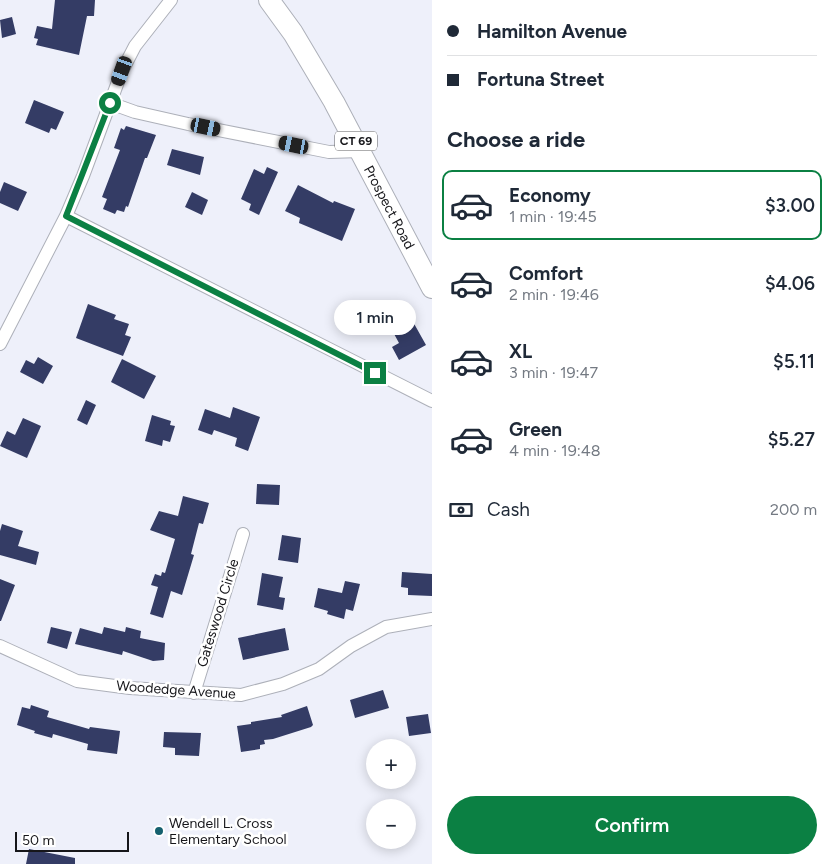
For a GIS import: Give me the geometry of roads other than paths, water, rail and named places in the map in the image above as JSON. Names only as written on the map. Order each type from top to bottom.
[{"type":"main road","name":"Prospect Road","points":[[269,0],[305,52],[361,151],[432,288]]},
{"type":"street","points":[[0,344],[66,216],[122,71],[135,46],[171,0]]},
{"type":"street","points":[[110,103],[153,116],[329,152],[361,151]]},
{"type":"street","points":[[66,216],[432,402]]},
{"type":"street","name":"Gateswood Circle","points":[[194,693],[243,534]]},
{"type":"street","name":"Woodedge Avenue","points":[[0,646],[77,680],[130,688],[241,695],[283,684],[319,669],[351,646],[386,628],[432,619]]},
{"type":"place","name":"Wendell L. Cross Elementary School","points":[[159,831]]}]
